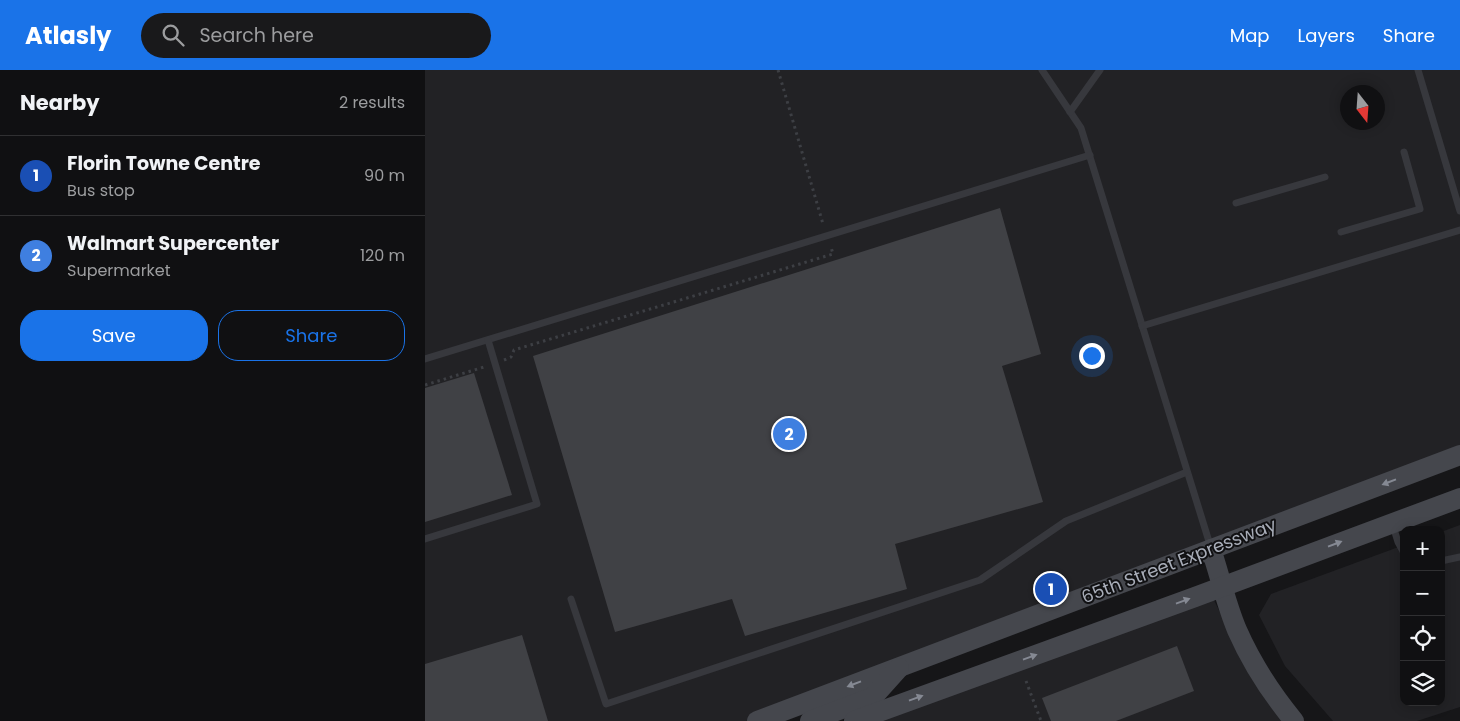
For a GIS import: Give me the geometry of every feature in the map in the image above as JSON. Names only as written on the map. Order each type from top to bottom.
[{"type":"main road","name":"65th Street Expressway","points":[[757,721],[1460,455]]},
{"type":"main road","points":[[854,721],[1460,498]]},
{"type":"main road","points":[[1211,549],[1236,629],[1255,667],[1294,721]]},
{"type":"main road","points":[[810,721],[873,697],[900,667]]},
{"type":"lane","points":[[1042,70],[1081,128],[1211,549]]},
{"type":"lane","points":[[1070,112],[1100,70]]},
{"type":"lane","points":[[1418,70],[1460,211]]},
{"type":"lane","points":[[1341,232],[1420,209],[1404,152]]},
{"type":"lane","points":[[425,359],[1090,156]]},
{"type":"lane","points":[[1236,203],[1325,177]]},
{"type":"lane","points":[[1142,326],[1460,230]]},
{"type":"lane","points":[[425,539],[537,504],[488,340]]},
{"type":"lane","points":[[571,598],[606,704],[980,580],[1067,521],[1187,472]]},
{"type":"lane","points":[[1393,523],[1400,546]]},
{"type":"lane","points":[[1445,560],[1460,557]]},
{"type":"path","points":[[1026,681],[1041,721]]},
{"type":"shaded area","points":[[425,70],[1460,70],[1460,455],[772,721],[425,721]]},
{"type":"shaded area","points":[[1460,525],[1460,707],[1417,721],[1333,721],[1285,666],[1259,615],[1271,594],[1400,546],[1400,706],[1445,706],[1445,531]]},
{"type":"shaded area","points":[[1208,588],[1247,667],[1291,721],[845,721]]},
{"type":"building","points":[[1000,208],[1041,354],[1002,366],[1043,502],[895,544],[907,589],[745,636],[732,599],[615,632],[533,356]]},
{"type":"building","points":[[474,373],[512,495],[425,522],[425,388]]},
{"type":"building","points":[[522,635],[548,721],[425,721],[425,664]]},
{"type":"building","points":[[1177,646],[1194,691],[1116,721],[1051,721],[1042,698]]},
{"type":"place","name":"Walmart Supercenter","points":[[789,434]]},
{"type":"place","name":"Florin Towne Centre","points":[[1051,589]]}]
